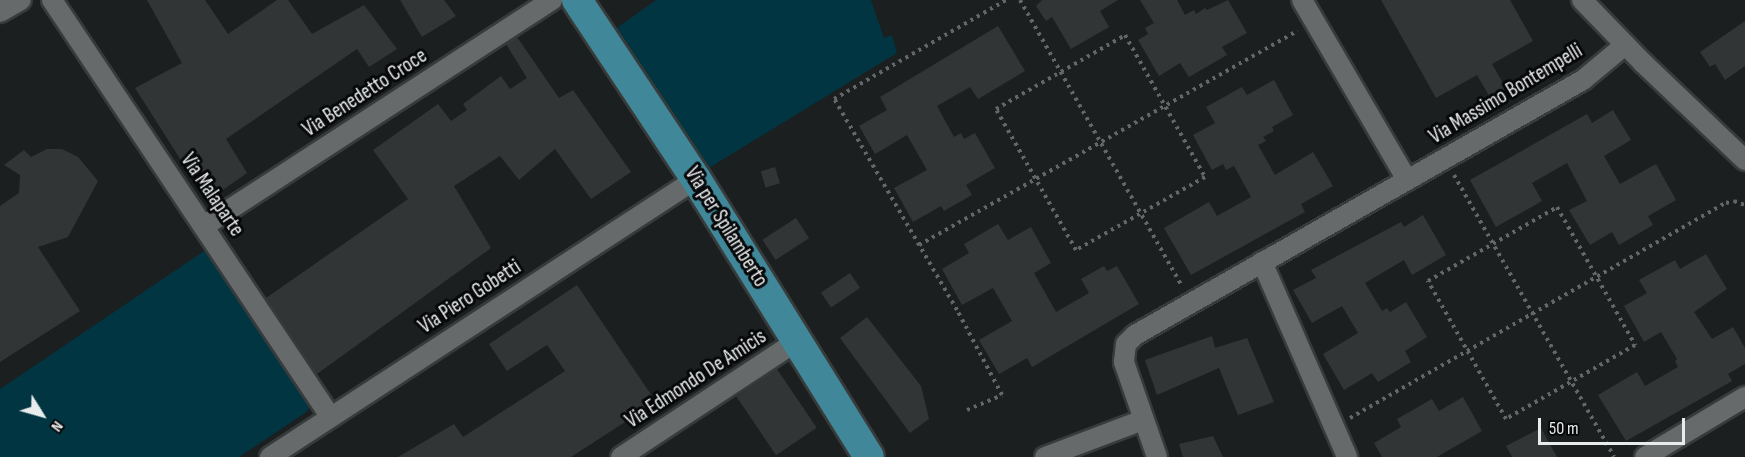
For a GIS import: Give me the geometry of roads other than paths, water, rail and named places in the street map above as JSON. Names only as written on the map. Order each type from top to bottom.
[{"type":"main road","name":"Via per Spilamberto","points":[[577,0],[696,179],[869,457]]},
{"type":"street","points":[[0,12],[21,0]]},
{"type":"street","name":"Via Malaparte","points":[[52,0],[330,416]]},
{"type":"street","name":"Via Benedetto Croce","points":[[204,226],[552,0]]},
{"type":"street","points":[[1302,0],[1407,180]]},
{"type":"street","points":[[1582,0],[1624,45],[1745,160]]},
{"type":"street","name":"Via Massimo Bontempelli","points":[[1157,457],[1124,362],[1126,344],[1135,335],[1583,80],[1624,45]]},
{"type":"street","name":"Via Piero Gobetti","points":[[270,457],[696,179]]},
{"type":"street","points":[[1262,262],[1347,457]]},
{"type":"street","name":"Via Edmondo De Amicis","points":[[621,457],[797,341]]},
{"type":"street","points":[[1646,457],[1745,398]]},
{"type":"street","points":[[1045,457],[1143,420]]}]
